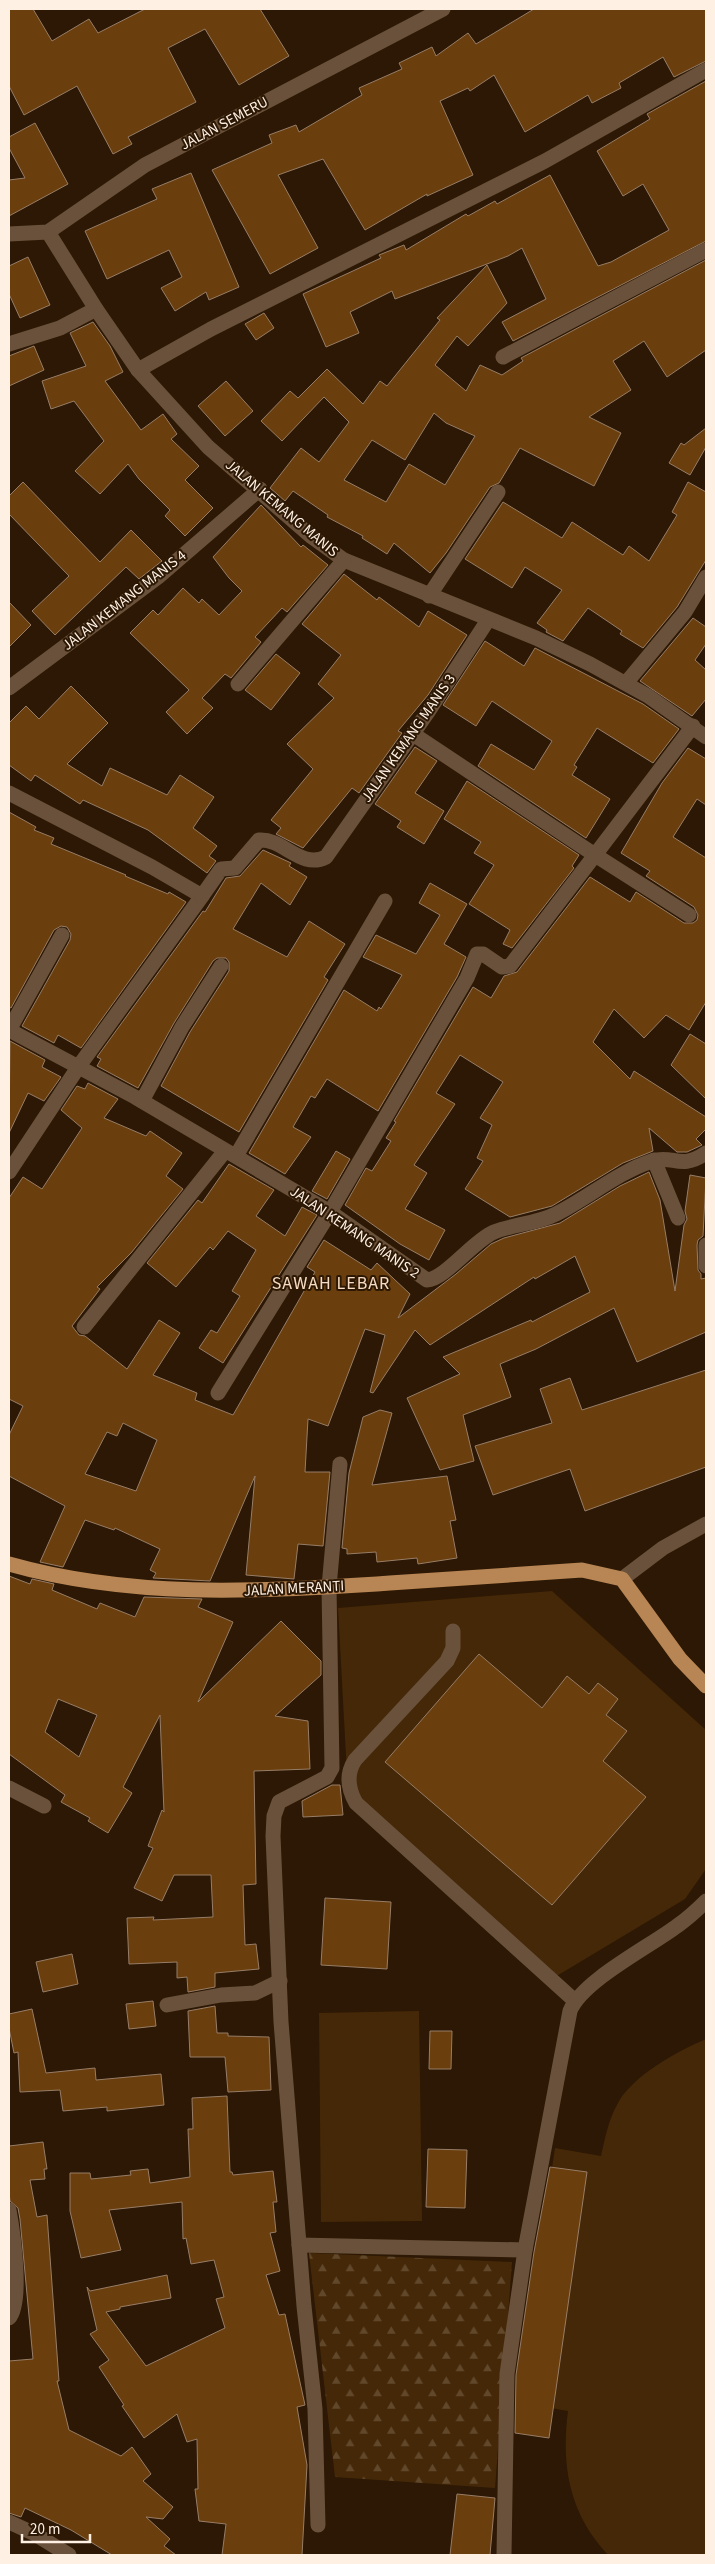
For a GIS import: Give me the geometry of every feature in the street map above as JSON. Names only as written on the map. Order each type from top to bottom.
[{"type":"main road","name":"JALAN MERANTI","points":[[9,1564],[71,1578],[164,1589],[230,1591],[329,1587],[582,1570],[622,1579]]},
{"type":"main road","points":[[622,1579],[680,1660],[706,1686]]},
{"type":"street","name":"JALAN SEMERU","points":[[48,232],[145,165],[443,9]]},
{"type":"street","points":[[138,370],[211,329],[545,161],[706,70]]},
{"type":"street","points":[[9,234],[48,232]]},
{"type":"street","name":"JALAN KEMANG MANIS","points":[[48,232],[96,309],[138,370],[208,447],[260,489],[312,537],[344,560],[536,638],[626,684],[706,736]]},
{"type":"street","points":[[503,356],[706,250]]},
{"type":"street","points":[[9,344],[60,328],[96,309]]},
{"type":"street","name":"JALAN KEMANG MANIS 4","points":[[9,688],[158,578],[260,489]]},
{"type":"street","points":[[429,596],[498,492]]},
{"type":"street","points":[[238,684],[344,560]]},
{"type":"street","points":[[626,684],[685,612],[706,577]]},
{"type":"street","name":"JALAN KEMANG MANIS 3","points":[[202,896],[221,869],[235,868],[259,840],[271,842],[309,860],[321,860],[327,856],[413,734],[488,620]]},
{"type":"street","points":[[218,1393],[330,1212],[467,978],[477,954],[483,954],[502,967],[510,966],[693,726]]},
{"type":"street","points":[[413,734],[688,915]]},
{"type":"street","points":[[9,793],[152,867],[202,896],[79,1066],[9,1172]]},
{"type":"street","points":[[84,1327],[230,1154],[385,901]]},
{"type":"street","points":[[9,1030],[62,935]]},
{"type":"street","points":[[142,1101],[182,1027],[221,966]]},
{"type":"street","name":"JALAN KEMANG MANIS 2","points":[[9,1030],[142,1101],[330,1212],[421,1278],[430,1280],[438,1277],[478,1241],[492,1233],[530,1224],[555,1214],[654,1160]]},
{"type":"street","points":[[678,1218],[654,1160],[688,1163],[706,1153]]},
{"type":"street","points":[[706,1245],[706,1266]]},
{"type":"street","points":[[318,2525],[315,2409],[298,2245],[287,2111],[274,1816],[278,1802],[331,1773],[329,1587],[340,1464]]},
{"type":"street","points":[[622,1579],[664,1548],[706,1524]]},
{"type":"street","points":[[453,1632],[453,1648],[447,1661],[355,1760],[349,1774],[351,1793],[356,1803],[574,2001]]},
{"type":"street","points":[[9,1788],[44,1806]]},
{"type":"street","points":[[504,2555],[507,2374],[525,2250],[570,2012],[574,2001],[590,1986],[678,1926],[706,1901]]},
{"type":"street","points":[[168,2005],[221,1995],[256,1993],[280,1981]]},
{"type":"street","points":[[9,2210],[17,2297],[13,2314],[9,2318]]},
{"type":"street","points":[[298,2245],[525,2250]]},
{"type":"street","points":[[9,2522],[35,2534],[69,2555]]},
{"type":"green space","points":[[552,1591],[706,1730],[706,1869],[685,1899],[555,1977],[348,1793],[338,1608]]},
{"type":"green space","points":[[419,2011],[422,2221],[321,2222],[319,2013]]},
{"type":"green space","points":[[706,2039],[706,2555],[608,2555],[584,2523],[571,2488],[567,2470],[566,2451],[568,2411],[517,2402],[555,2148],[601,2156],[611,2117],[624,2094],[633,2084],[656,2066],[682,2050]]},
{"type":"green space","points":[[309,2253],[512,2262],[495,2488],[335,2477]]},
{"type":"building","points":[[9,9],[33,9],[52,41],[89,19],[98,33],[145,9],[260,9],[289,56],[239,85],[205,29],[168,48],[196,102],[128,137],[132,144],[113,154],[77,86],[24,115],[9,86]]},
{"type":"building","points":[[534,9],[706,9],[706,61],[674,77],[663,57],[619,83],[621,88],[592,103],[588,95],[525,132],[494,75],[470,91],[468,88],[440,101],[473,175],[427,196],[427,194],[365,230],[323,159],[278,175],[318,248],[270,274],[212,170],[272,143],[269,135],[296,125],[299,132],[362,95],[359,88],[402,69],[399,63],[432,47],[436,56],[468,33],[476,44]]},
{"type":"building","points":[[706,81],[706,241],[513,341],[502,322],[546,299],[522,248],[508,256],[395,299],[392,291],[350,312],[359,333],[326,347],[303,294],[381,258],[379,255],[404,245],[406,250],[466,214],[468,216],[495,201],[497,204],[550,175],[598,266],[611,262],[669,230],[643,184],[623,196],[597,151],[650,119],[647,114]]},
{"type":"building","points":[[35,123],[68,184],[9,216],[9,180],[25,178],[9,148],[9,137]]},
{"type":"building","points":[[191,173],[239,287],[209,300],[206,292],[175,311],[161,288],[182,277],[169,250],[107,279],[85,231],[157,199],[152,189]]},
{"type":"building","points":[[28,257],[50,305],[20,318],[9,294],[9,266]]},
{"type":"building","points":[[706,260],[706,350],[667,377],[644,341],[613,361],[631,390],[589,417],[621,433],[594,486],[520,448],[499,483],[490,487],[446,553],[430,573],[394,543],[387,554],[362,538],[363,536],[327,517],[328,515],[293,491],[285,501],[270,488],[301,448],[319,462],[349,422],[324,397],[282,441],[261,421],[290,391],[298,398],[327,369],[363,404],[380,381],[387,386],[440,320],[437,318],[487,265],[507,303],[468,346],[457,336],[435,365],[466,391],[480,365],[502,375],[523,361],[521,358]],"holes":[[[434,413],[446,423],[475,436],[445,485],[409,464],[386,502],[344,480],[372,440],[405,460]]]},
{"type":"building","points":[[264,313],[274,328],[256,340],[245,324]]},
{"type":"building","points":[[93,322],[110,346],[123,372],[105,381],[141,430],[163,414],[177,434],[171,439],[199,466],[185,480],[213,508],[185,536],[165,516],[170,510],[139,479],[128,464],[100,494],[75,471],[104,441],[74,401],[51,409],[42,381],[86,366],[70,333]]},
{"type":"building","points":[[34,346],[44,370],[9,386],[9,356]]},
{"type":"building","points":[[226,381],[253,411],[225,436],[198,406]]},
{"type":"building","points":[[706,428],[706,447],[690,475],[669,463],[681,443],[684,445]]},
{"type":"building","points":[[23,482],[100,562],[131,530],[162,561],[139,579],[126,567],[55,635],[32,611],[69,576],[9,514],[9,496]]},
{"type":"building","points":[[688,482],[706,492],[706,560],[677,607],[643,648],[620,634],[622,631],[588,608],[563,641],[546,632],[547,630],[537,623],[562,590],[525,567],[512,588],[465,559],[503,502],[562,538],[572,522],[623,555],[629,546],[649,561],[677,515],[672,512]]},
{"type":"building","points":[[261,505],[301,547],[303,545],[328,565],[287,612],[282,608],[255,637],[261,642],[231,678],[225,674],[202,698],[213,708],[187,734],[166,712],[189,690],[130,633],[153,610],[158,615],[183,588],[199,603],[202,599],[219,615],[242,591],[213,557]]},
{"type":"building","points":[[344,574],[377,600],[379,597],[419,627],[428,611],[467,635],[428,695],[398,731],[402,733],[359,793],[352,788],[303,848],[276,834],[281,828],[271,820],[313,769],[287,744],[334,698],[318,684],[341,655],[302,624]]},
{"type":"building","points":[[9,602],[31,625],[9,647]]},
{"type":"building","points":[[693,618],[706,627],[706,644],[695,660],[706,670],[706,699],[692,716],[640,681]]},
{"type":"building","points":[[485,641],[524,666],[535,648],[643,704],[679,729],[653,763],[597,728],[574,765],[577,767],[572,775],[610,799],[586,838],[478,766],[491,744],[534,770],[552,741],[492,701],[476,726],[443,705]]},
{"type":"building","points":[[276,654],[300,673],[271,710],[245,690]]},
{"type":"building","points":[[71,686],[108,723],[67,764],[102,786],[110,768],[167,795],[180,775],[214,797],[193,828],[217,846],[209,856],[216,861],[207,873],[148,830],[83,800],[80,804],[35,775],[31,781],[9,765],[9,723],[26,706],[39,719]]},
{"type":"building","points":[[415,747],[437,761],[415,793],[444,811],[424,844],[397,827],[401,821],[375,804]]},
{"type":"building","points":[[688,748],[706,759],[706,805],[697,799],[673,837],[706,858],[706,1002],[689,1030],[666,1015],[644,1038],[614,1009],[593,1042],[630,1079],[634,1071],[706,1117],[706,1129],[696,1139],[702,1145],[687,1152],[677,1152],[649,1128],[653,1151],[623,1163],[552,1206],[510,1217],[465,1189],[483,1161],[477,1158],[492,1125],[480,1118],[503,1082],[460,1055],[436,1093],[455,1104],[414,1165],[427,1173],[405,1209],[445,1230],[429,1260],[400,1244],[345,1205],[366,1168],[372,1171],[391,1141],[386,1138],[396,1122],[394,1121],[473,987],[491,998],[504,976],[517,972],[590,877],[630,902],[636,892],[684,923],[693,923],[697,920],[698,915],[694,907],[646,876],[650,871],[621,853],[662,783]]},
{"type":"building","points":[[467,781],[579,855],[572,866],[574,868],[512,948],[503,944],[510,930],[469,904],[494,865],[474,853],[481,842],[444,819]]},
{"type":"building","points":[[9,812],[36,827],[34,830],[54,838],[51,844],[168,894],[169,892],[186,902],[81,1048],[58,1035],[54,1043],[22,1026],[70,940],[71,934],[67,927],[61,926],[54,930],[11,1008],[9,1007]]},
{"type":"building","points":[[263,850],[291,863],[289,866],[307,877],[290,905],[261,883],[233,929],[287,957],[309,921],[345,944],[324,977],[328,980],[239,1132],[161,1086],[190,1032],[229,971],[229,962],[226,958],[217,958],[213,961],[174,1023],[138,1088],[97,1066],[101,1059],[97,1057],[203,911],[205,912],[226,878],[240,876]]},
{"type":"building","points":[[430,883],[467,904],[444,944],[466,957],[457,977],[378,1111],[327,1079],[315,1098],[311,1096],[293,1127],[311,1137],[285,1174],[249,1153],[344,990],[377,1011],[379,1007],[381,1009],[402,975],[363,957],[376,935],[416,954],[440,915],[419,903]]},
{"type":"building","points":[[690,1034],[706,1044],[706,1099],[671,1065]]},
{"type":"building","points":[[10,1041],[45,1060],[42,1067],[61,1077],[44,1101],[28,1093],[9,1133]]},
{"type":"building","points":[[88,1083],[118,1099],[104,1118],[146,1136],[150,1131],[182,1153],[166,1176],[183,1189],[131,1253],[97,1287],[100,1289],[72,1326],[79,1335],[85,1336],[127,1369],[159,1320],[180,1333],[153,1375],[197,1393],[195,1400],[233,1415],[315,1272],[307,1267],[324,1240],[371,1270],[377,1263],[410,1294],[398,1318],[456,1274],[491,1244],[504,1238],[560,1223],[620,1186],[649,1172],[660,1200],[675,1291],[684,1225],[687,1219],[685,1211],[690,1175],[706,1178],[703,1236],[698,1240],[697,1245],[698,1270],[701,1274],[701,1279],[706,1278],[706,1332],[637,1362],[614,1308],[536,1349],[500,1364],[511,1397],[463,1415],[474,1461],[440,1470],[407,1398],[460,1374],[443,1357],[531,1320],[532,1322],[590,1292],[575,1256],[535,1279],[534,1277],[430,1345],[415,1330],[373,1393],[370,1392],[385,1335],[365,1329],[328,1426],[308,1419],[305,1472],[330,1472],[323,1546],[298,1544],[294,1579],[246,1575],[255,1476],[210,1581],[153,1578],[156,1573],[150,1570],[160,1549],[115,1528],[114,1530],[85,1520],[63,1567],[40,1562],[65,1506],[9,1476],[9,1435],[23,1406],[9,1399],[9,1198],[23,1177],[42,1189],[82,1128],[61,1110],[77,1086],[85,1089]],"holes":[[[123,1423],[157,1440],[136,1491],[85,1474],[107,1432],[117,1436]]]},
{"type":"building","points":[[336,1151],[350,1159],[327,1199],[312,1191]]},
{"type":"building","points":[[229,1164],[274,1190],[256,1216],[285,1236],[302,1207],[317,1215],[223,1363],[199,1348],[211,1330],[217,1333],[240,1296],[232,1291],[256,1250],[228,1231],[213,1250],[210,1247],[176,1287],[147,1263],[198,1200],[202,1203]]},
{"type":"building","points":[[706,1370],[706,1467],[585,1511],[570,1469],[493,1495],[475,1446],[552,1423],[540,1389],[570,1378],[582,1410]]},
{"type":"building","points":[[380,1410],[392,1413],[372,1485],[447,1476],[456,1520],[450,1521],[457,1558],[418,1564],[417,1558],[377,1562],[376,1552],[347,1554],[347,1549],[342,1548],[349,1473],[363,1417]]},
{"type":"building","points":[[9,1576],[30,1584],[32,1579],[54,1584],[52,1590],[97,1609],[100,1603],[135,1617],[144,1597],[202,1599],[198,1607],[233,1622],[198,1702],[281,1621],[321,1661],[321,1675],[275,1716],[308,1721],[310,1769],[254,1771],[256,1884],[243,1885],[245,1945],[256,1944],[259,1969],[215,1973],[215,1987],[188,1992],[187,1977],[177,1978],[177,1962],[129,1964],[127,1918],[154,1917],[153,1920],[213,1917],[211,1875],[174,1875],[162,1901],[134,1888],[153,1848],[148,1846],[162,1810],[164,1812],[160,1715],[123,1787],[132,1793],[108,1833],[88,1821],[90,1818],[61,1802],[65,1795],[9,1754]],"holes":[[[58,1699],[97,1715],[79,1757],[45,1732]]]},
{"type":"building","points":[[479,1654],[542,1708],[567,1676],[589,1694],[598,1683],[618,1699],[606,1715],[627,1731],[603,1761],[646,1797],[552,1905],[385,1762]]},
{"type":"building","points":[[332,1785],[340,1785],[343,1815],[303,1817],[302,1801]]},
{"type":"building","points":[[325,1898],[391,1902],[387,1969],[321,1965]]},
{"type":"building","points":[[72,1954],[78,1984],[43,1992],[36,1962]]},
{"type":"building","points":[[153,2001],[156,2026],[129,2029],[126,2004]]},
{"type":"building","points":[[215,2006],[217,2033],[228,2033],[228,2036],[269,2037],[271,2090],[228,2092],[225,2057],[190,2057],[188,2011]]},
{"type":"building","points":[[32,2009],[46,2073],[95,2068],[96,2080],[161,2074],[164,2105],[107,2111],[107,2107],[63,2111],[60,2090],[20,2092],[18,2052],[14,2053],[9,2028],[9,2014]]},
{"type":"building","points":[[430,2031],[452,2031],[451,2069],[429,2069]]},
{"type":"building","points":[[227,2096],[230,2172],[233,2175],[273,2171],[277,2202],[273,2202],[276,2232],[270,2233],[280,2271],[266,2275],[279,2315],[285,2314],[305,2405],[297,2407],[307,2465],[302,2555],[222,2555],[226,2524],[199,2521],[195,2489],[198,2489],[197,2439],[187,2442],[177,2414],[144,2438],[99,2367],[109,2360],[90,2334],[97,2330],[87,2287],[90,2291],[167,2275],[171,2298],[120,2307],[120,2309],[106,2312],[146,2366],[225,2328],[216,2299],[224,2297],[214,2260],[191,2264],[186,2238],[183,2239],[182,2202],[109,2210],[121,2250],[81,2258],[70,2211],[70,2173],[90,2173],[91,2179],[131,2175],[130,2171],[148,2169],[150,2183],[190,2177],[188,2129],[193,2129],[192,2098]]},
{"type":"building","points":[[43,2142],[47,2169],[44,2169],[45,2179],[30,2180],[37,2217],[47,2215],[59,2381],[57,2381],[69,2430],[121,2456],[132,2447],[151,2474],[143,2481],[173,2507],[163,2519],[146,2517],[170,2539],[164,2546],[176,2555],[112,2555],[71,2530],[25,2508],[21,2517],[9,2513],[9,2361],[33,2359],[20,2219],[18,2208],[10,2201],[9,2146]]},
{"type":"building","points":[[428,2149],[467,2150],[465,2208],[426,2207]]},
{"type":"building","points":[[550,2167],[587,2172],[549,2438],[515,2433],[516,2375],[534,2252]]},
{"type":"building","points":[[457,2494],[495,2498],[490,2555],[450,2555]]},
{"type":"district","name":"SAWAH LEBAR","points":[[331,1283]]}]
